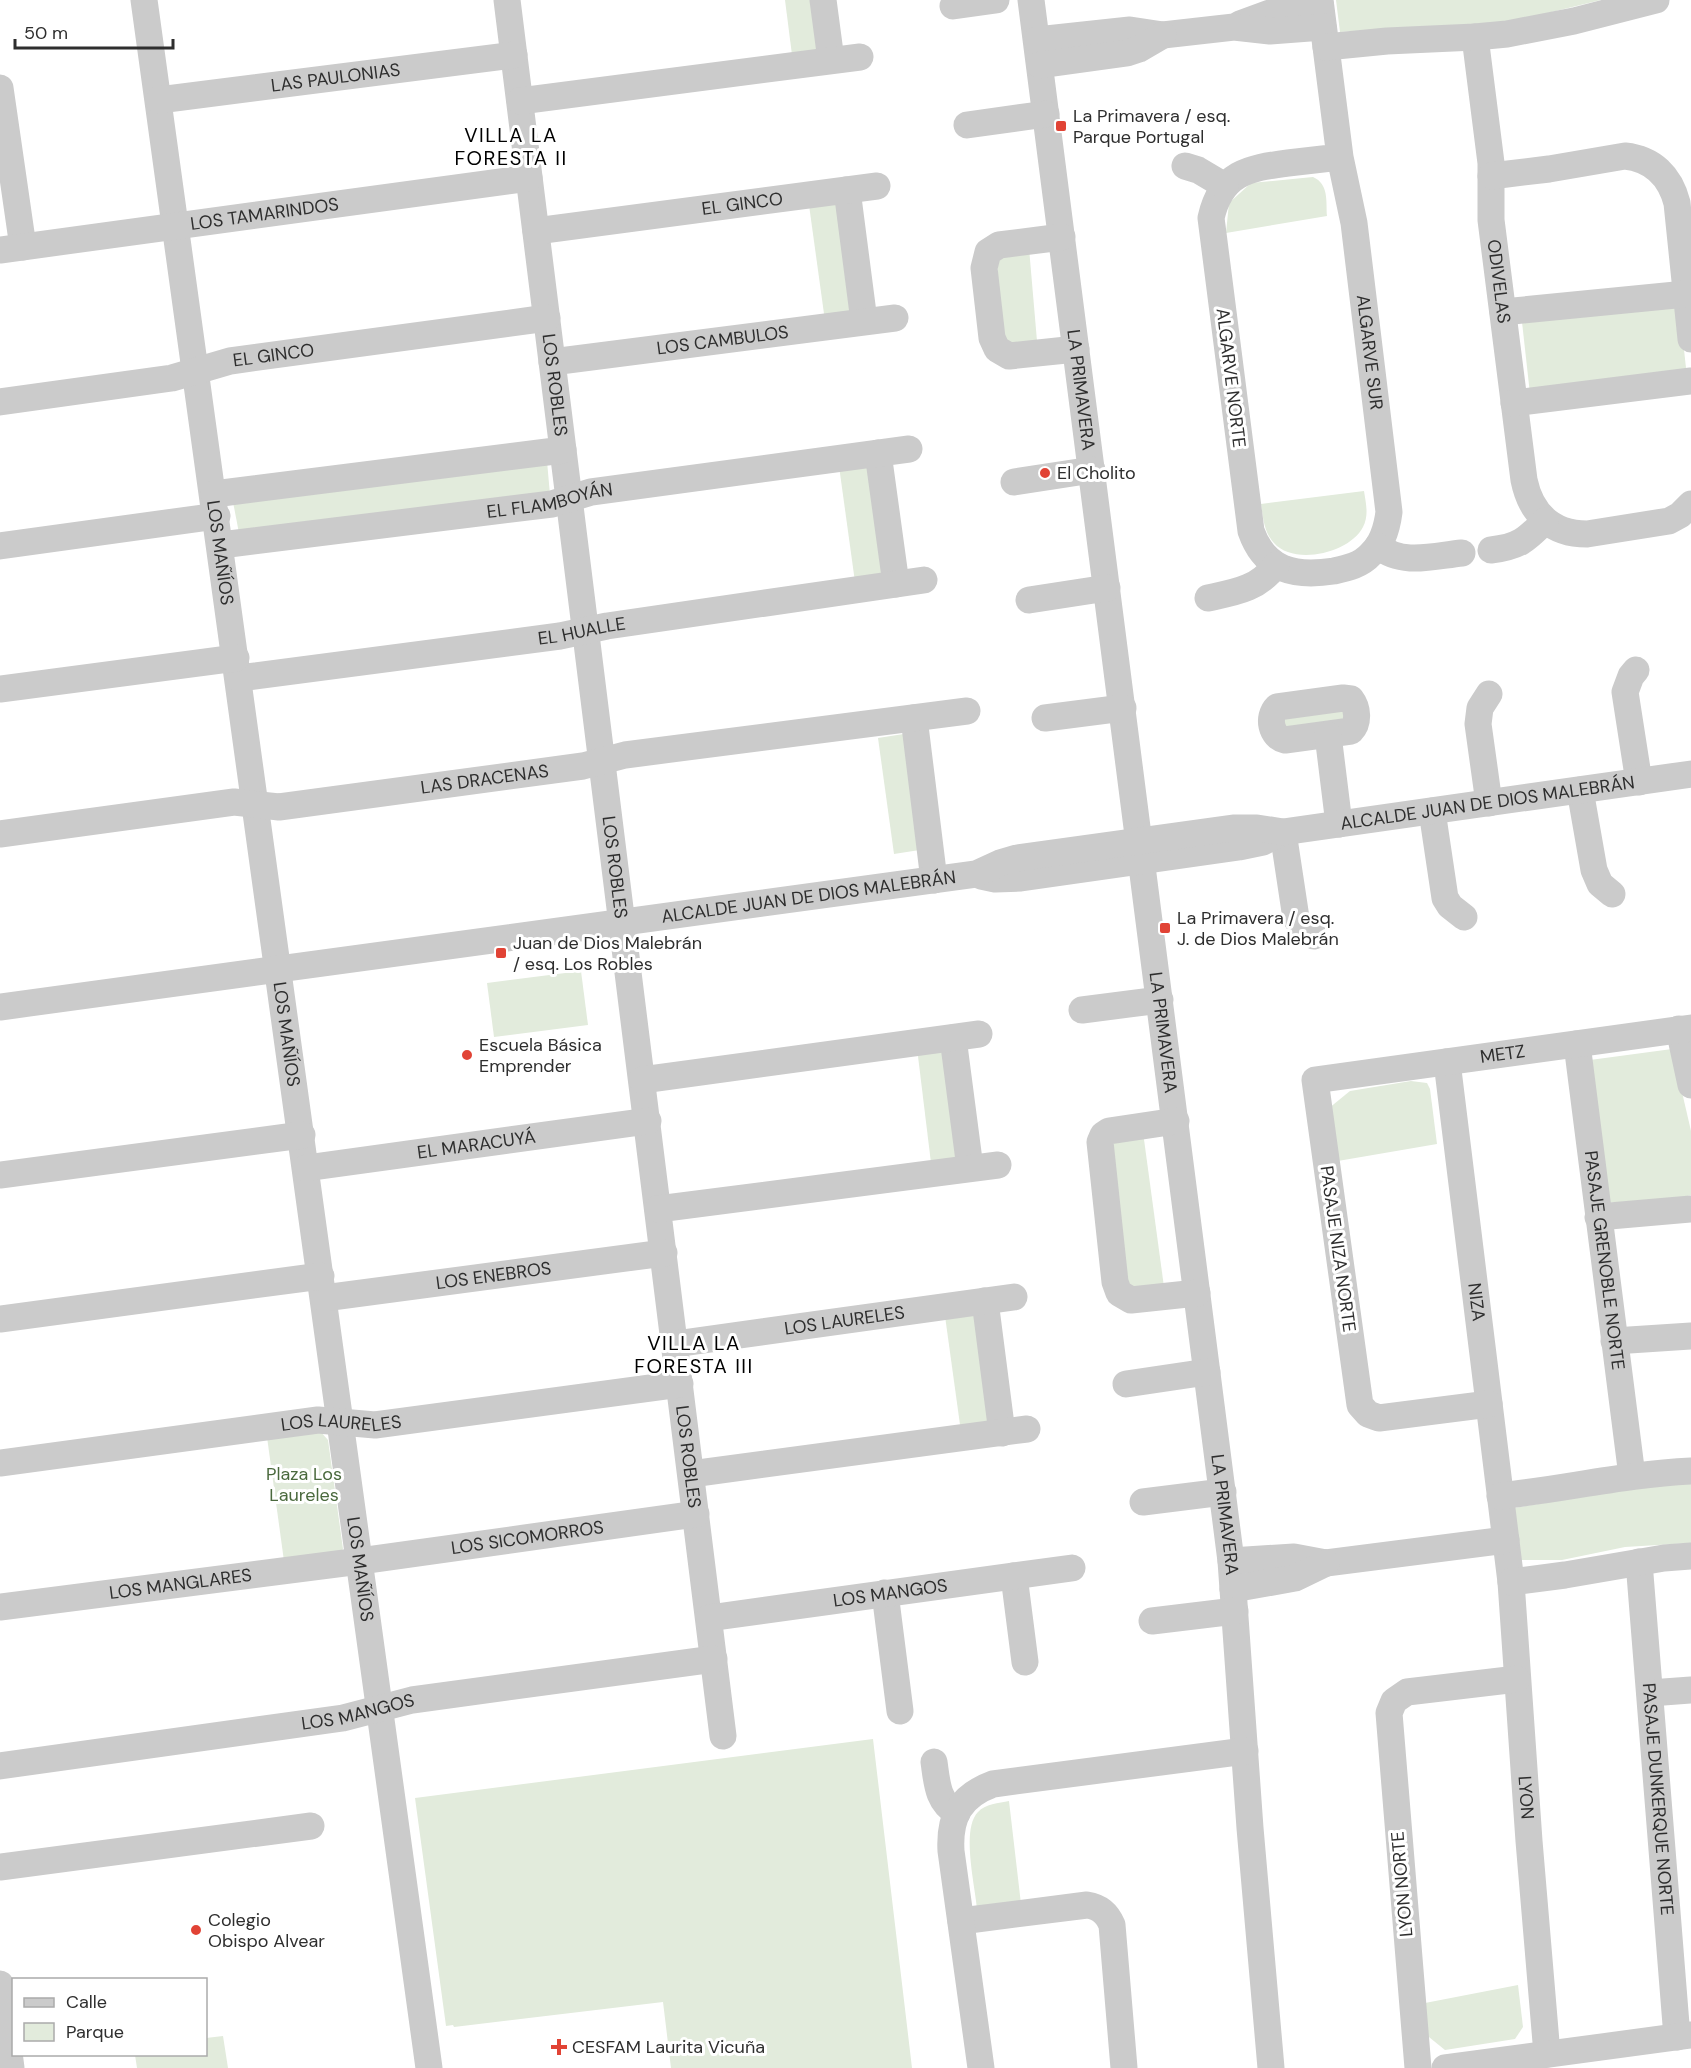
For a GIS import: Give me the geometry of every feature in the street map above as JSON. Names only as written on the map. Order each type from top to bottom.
[{"type":"street","name":"LOS MAÑÍOS","points":[[144,0],[221,545],[429,2068]]},
{"type":"street","name":"LOS ROBLES","points":[[507,0],[723,1736]]},
{"type":"street","points":[[823,0],[831,60]]},
{"type":"street","points":[[953,6],[996,0]]},
{"type":"street","name":"LA PRIMAVERA","points":[[1031,0],[1231,1561],[1271,2068]]},
{"type":"street","points":[[1038,53],[1127,53],[1164,35],[1234,27],[1270,13],[1322,20],[1387,41],[1475,37],[1539,28],[1656,0]]},
{"type":"street","name":"ALGARVE SUR","points":[[1322,20],[1340,157],[1354,223],[1388,500],[1388,524],[1378,546]]},
{"type":"street","name":"ODIVELAS","points":[[1475,37],[1491,176],[1490,210],[1527,494],[1532,506],[1545,521]]},
{"type":"street","name":"LAS PAULONIAS","points":[[159,100],[514,55]]},
{"type":"street","points":[[520,101],[860,57]]},
{"type":"street","points":[[0,88],[11,248]]},
{"type":"street","points":[[967,125],[1046,114]]},
{"type":"street","points":[[1491,176],[1625,156],[1635,157],[1656,167],[1670,183],[1674,192],[1691,339]]},
{"type":"street","name":"ALGARVE NORTE","points":[[1276,565],[1258,546],[1251,531],[1211,218],[1214,205],[1225,186],[1240,173],[1252,168],[1340,157]]},
{"type":"street","points":[[1185,166],[1198,170],[1225,186]]},
{"type":"street","name":"LOS TAMARINDOS","points":[[11,248],[529,178]]},
{"type":"street","name":"EL GINCO","points":[[536,231],[877,186]]},
{"type":"street","points":[[847,190],[864,321]]},
{"type":"street","points":[[1062,237],[999,245],[988,252],[984,268],[992,338],[997,349],[1009,356],[1076,349]]},
{"type":"street","points":[[1503,312],[1686,294]]},
{"type":"street","name":"EL GINCO","points":[[0,402],[172,378],[230,361],[547,318]]},
{"type":"street","name":"LOS CAMBULOS","points":[[552,362],[895,318]]},
{"type":"street","points":[[1514,403],[1691,381]]},
{"type":"street","name":"EL FLAMBOYÁN","points":[[221,545],[552,504],[591,492],[909,449]]},
{"type":"street","points":[[0,546],[215,505],[563,450]]},
{"type":"street","points":[[878,453],[896,584]]},
{"type":"street","points":[[1014,482],[1092,470]]},
{"type":"street","points":[[1491,550],[1507,549],[1520,544],[1545,521],[1564,532],[1587,534],[1669,521],[1680,515],[1691,504]]},
{"type":"street","points":[[1208,598],[1237,592],[1255,585],[1263,580],[1276,565],[1299,573],[1354,566],[1365,560],[1378,546],[1386,552],[1404,558],[1462,553]]},
{"type":"street","name":"EL HUALLE","points":[[0,689],[561,636],[586,630],[924,580]]},
{"type":"street","points":[[1029,600],[1107,588]]},
{"type":"street","points":[[1636,670],[1627,683],[1625,700],[1639,782]]},
{"type":"street","points":[[1489,694],[1480,708],[1478,724],[1489,803]]},
{"type":"street","points":[[1045,718],[1123,708]]},
{"type":"street","name":"LAS DRACENAS","points":[[0,834],[234,802],[279,807],[583,766],[625,755],[967,711]]},
{"type":"street","points":[[914,718],[934,880]]},
{"type":"street","points":[[1328,735],[1339,824]]},
{"type":"street","name":"ALCALDE JUAN DE DIOS MALEBRÁN","points":[[0,1007],[976,874],[1017,858],[1141,851],[1245,828],[1283,832],[1691,774]]},
{"type":"street","points":[[1580,790],[1594,870],[1600,884],[1612,894]]},
{"type":"street","points":[[1432,811],[1445,898],[1450,906],[1464,917]]},
{"type":"street","points":[[1283,832],[1296,918],[1301,926],[1314,936]]},
{"type":"street","points":[[1082,1010],[1160,1000]]},
{"type":"street","points":[[1685,1028],[1691,1085]]},
{"type":"street","name":"METZ","points":[[1315,1080],[1685,1028]]},
{"type":"street","points":[[642,1080],[979,1034]]},
{"type":"street","points":[[952,1038],[970,1168]]},
{"type":"street","name":"PASAJE GRENOBLE NORTE","points":[[1576,1044],[1632,1476]]},
{"type":"street","name":"NIZA","points":[[1447,1062],[1506,1540]]},
{"type":"street","name":"PASAJE NIZA NORTE","points":[[1315,1080],[1358,1400],[1363,1410],[1368,1414],[1384,1418],[1489,1404]]},
{"type":"street","name":"EL MARACUYÁ","points":[[306,1168],[648,1121]]},
{"type":"street","points":[[1176,1121],[1109,1131],[1103,1135],[1100,1142],[1115,1282],[1119,1293],[1131,1300],[1197,1293]]},
{"type":"street","points":[[0,1175],[302,1135]]},
{"type":"street","points":[[658,1209],[998,1164]]},
{"type":"street","points":[[1598,1217],[1691,1209]]},
{"type":"street","name":"LOS ENEBROS","points":[[0,1319],[664,1253]]},
{"type":"street","name":"LOS LAURELES","points":[[675,1344],[1014,1297]]},
{"type":"street","points":[[691,1473],[1015,1431],[985,1301]]},
{"type":"street","points":[[1614,1341],[1691,1336]]},
{"type":"street","points":[[1126,1384],[1207,1372]]},
{"type":"street","name":"LOS LAURELES","points":[[0,1463],[318,1420],[375,1425],[680,1384]]},
{"type":"street","points":[[1500,1496],[1552,1491],[1632,1476],[1691,1471]]},
{"type":"street","points":[[1143,1502],[1222,1492]]},
{"type":"street","name":"LOS SICOMORROS","points":[[360,1561],[696,1514]]},
{"type":"street","points":[[1231,1561],[1294,1557],[1326,1563],[1506,1540]]},
{"type":"street","name":"LYON","points":[[1506,1540],[1547,2054]]},
{"type":"street","points":[[1511,1582],[1691,1556]]},
{"type":"street","name":"LOS MANGLARES","points":[[0,1607],[360,1561]]},
{"type":"street","name":"PASAJE DUNKERQUE NORTE","points":[[1639,1562],[1684,2036]]},
{"type":"street","points":[[1152,1621],[1234,1600],[1295,1578],[1326,1563]]},
{"type":"street","name":"LOS MANGOS","points":[[709,1618],[1072,1568]]},
{"type":"street","points":[[1014,1576],[1025,1662]]},
{"type":"street","points":[[885,1593],[900,1711]]},
{"type":"street","name":"LOS MANGOS","points":[[0,1766],[343,1718],[412,1700],[714,1659]]},
{"type":"street","name":"LYON NORTE","points":[[1418,2068],[1388,1719],[1394,1701],[1407,1692],[1517,1678]]},
{"type":"street","points":[[1650,1694],[1691,1690]]},
{"type":"street","points":[[981,2068],[951,1838],[957,1813],[972,1794],[993,1784],[1245,1751]]},
{"type":"street","points":[[934,1762],[940,1797],[950,1809],[957,1813]]},
{"type":"street","points":[[0,1868],[311,1826]]},
{"type":"street","points":[[961,1921],[1087,1905],[1102,1910],[1112,1924],[1124,2068]]},
{"type":"street","points":[[0,1984],[11,2068]]},
{"type":"street","points":[[1445,2068],[1684,2036]]},
{"type":"green space","points":[[785,0],[814,0],[821,51],[792,55]]},
{"type":"green space","points":[[1336,0],[1601,0],[1511,22],[1340,32]]},
{"type":"green space","points":[[1313,177],[1324,188],[1327,216],[1226,233],[1229,203],[1251,183]]},
{"type":"green space","points":[[841,201],[857,317],[825,321],[809,205]]},
{"type":"green space","points":[[1029,248],[1037,341],[1012,343],[999,335],[997,254]]},
{"type":"green space","points":[[1679,304],[1687,377],[1530,394],[1522,322]]},
{"type":"green space","points":[[547,461],[550,495],[239,533],[233,502]]},
{"type":"green space","points":[[870,461],[886,578],[855,582],[839,466]]},
{"type":"green space","points":[[1364,491],[1366,514],[1363,527],[1346,544],[1334,550],[1308,555],[1295,554],[1283,550],[1274,543],[1266,530],[1261,504]]},
{"type":"green space","points":[[1345,702],[1348,723],[1282,733],[1279,712]]},
{"type":"green space","points":[[910,733],[926,849],[894,854],[878,738]]},
{"type":"green space","points":[[581,971],[588,1025],[494,1037],[487,983]]},
{"type":"green space","points":[[945,1045],[959,1159],[931,1163],[917,1048]]},
{"type":"green space","points":[[1672,1049],[1691,1131],[1691,1195],[1677,1199],[1602,1203],[1590,1060]]},
{"type":"green space","points":[[1411,1081],[1427,1083],[1430,1089],[1437,1144],[1332,1162],[1323,1113],[1350,1091]]},
{"type":"green space","points":[[1143,1132],[1164,1287],[1125,1287],[1110,1138]]},
{"type":"green space","points":[[977,1312],[993,1428],[961,1432],[945,1316]]},
{"type":"green space","name":"Plaza Los Laureles","points":[[320,1431],[328,1440],[343,1549],[338,1555],[284,1561],[267,1437]]},
{"type":"green space","points":[[1691,1479],[1691,1543],[1625,1547],[1562,1560],[1520,1560],[1514,1508]]},
{"type":"green space","points":[[873,1739],[912,2068],[671,2068],[663,2002],[454,2027],[453,2025],[446,2026],[415,1798]]},
{"type":"green space","points":[[1009,1801],[1021,1904],[977,1909],[970,1844],[973,1820],[984,1807]]},
{"type":"green space","points":[[1518,1985],[1523,2027],[1515,2039],[1445,2050],[1424,2033],[1425,2003]]},
{"type":"green space","points":[[223,2036],[228,2068],[137,2068],[135,2056],[207,2056],[207,2038]]},
{"type":"place","name":"La Primavera / esq. Parque Portugal","points":[[1061,126]]},
{"type":"place","name":"El Cholito","points":[[1045,473]]},
{"type":"place","name":"La Primavera / esq. J. de Dios Malebrán","points":[[1165,928]]},
{"type":"place","name":"Juan de Dios Malebrán / esq. Los Robles","points":[[501,953]]},
{"type":"place","name":"Escuela Básica Emprender","points":[[467,1055]]},
{"type":"place","name":"Colegio Obispo Alvear","points":[[196,1930]]},
{"type":"place","name":"CESFAM Laurita Vicuña","points":[[559,2047]]},
{"type":"district","name":"VILLA LA FORESTA II","points":[[511,146]]},
{"type":"district","name":"VILLA LA FORESTA III","points":[[694,1354]]}]
